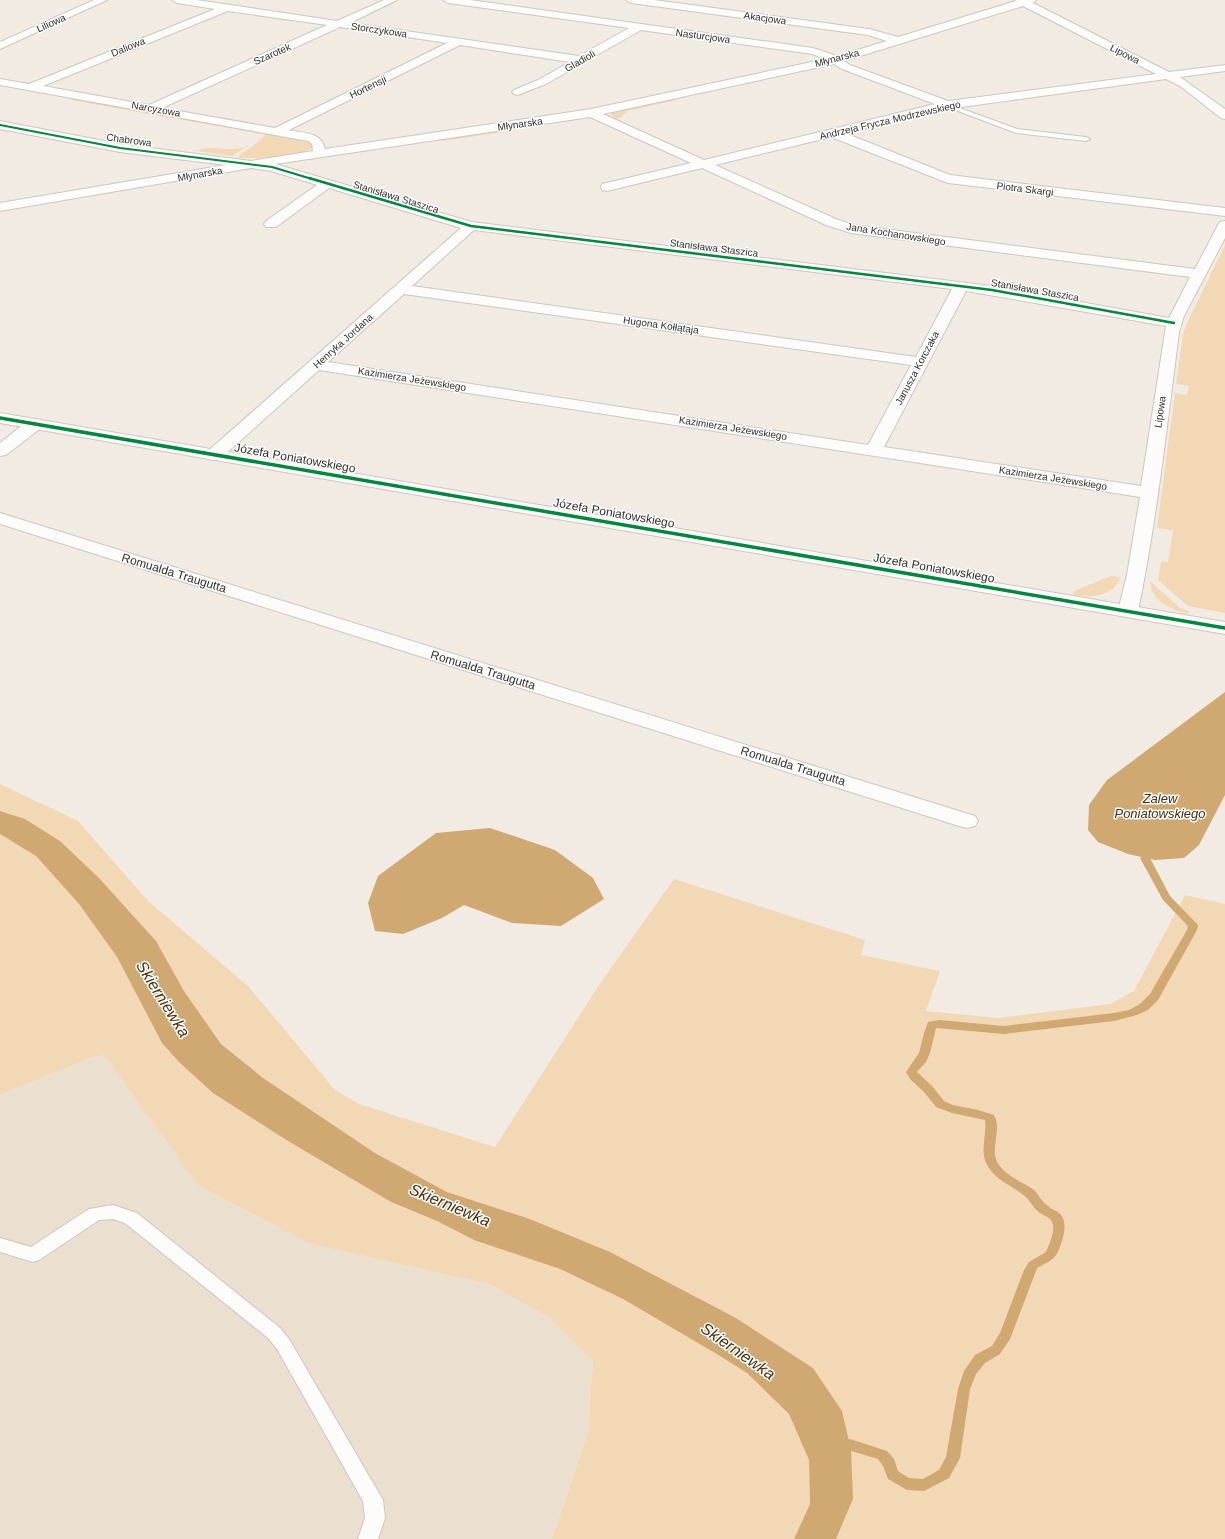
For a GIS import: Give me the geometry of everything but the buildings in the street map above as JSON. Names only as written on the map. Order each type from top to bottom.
[{"type":"street","name":"Liliowa","points":[[0,46],[102,0]]},
{"type":"street","name":"Storczykowa","points":[[177,0],[581,60]]},
{"type":"street","name":"Szarotek","points":[[152,108],[392,0]]},
{"type":"street","name":"Nasturcjowa","points":[[448,0],[813,51],[824,54],[846,67],[947,105]]},
{"type":"street","name":"Akacjowa","points":[[630,0],[861,31],[899,41]]},
{"type":"street","name":"Młynarska","points":[[0,207],[257,164],[591,113],[835,60],[1025,1]]},
{"type":"street","name":"Lipowa","points":[[1025,1],[1167,75],[1195,92],[1225,115]]},
{"type":"street","name":"Daliowa","points":[[31,87],[225,8]]},
{"type":"street","name":"Gladioli","points":[[518,92],[533,87],[640,26]]},
{"type":"street","name":"Hortensji","points":[[278,131],[458,42]]},
{"type":"street","name":"Andrzeja Frycza Modrzewskiego","points":[[607,187],[947,105],[1225,68]]},
{"type":"street","name":"Narcyzowa","points":[[0,82],[364,147]]},
{"type":"street","name":"Jana Kochanowskiego","points":[[591,113],[831,222],[851,229],[1198,274]]},
{"type":"street","name":"Chabrowa","points":[[0,125],[120,148],[257,164]]},
{"type":"street","name":"Piotra Skargi","points":[[834,133],[948,179],[1225,212]]},
{"type":"street","points":[[312,138],[318,143],[320,154]]},
{"type":"street","name":"Stanisława Staszica","points":[[257,164],[283,170],[471,226],[961,286],[1174,323]]},
{"type":"street","points":[[271,224],[326,184]]},
{"type":"street","name":"Lipowa","points":[[1128,611],[1136,575],[1149,493],[1171,332],[1198,274],[1225,225]]},
{"type":"street","name":"Henryka Jordana","points":[[214,455],[471,226]]},
{"type":"street","name":"Janusza Korczaka","points":[[874,450],[961,286]]},
{"type":"street","name":"Hugona Kołłątaja","points":[[401,289],[921,362]]},
{"type":"street","name":"Kazimierza Jeżewskiego","points":[[316,365],[1149,493]]},
{"type":"street","name":"Józefa Poniatowskiego","points":[[0,418],[1225,628]]},
{"type":"street","points":[[0,451],[35,424]]},
{"type":"street","name":"Romualda Traugutta","points":[[0,518],[967,821]]},
{"type":"lane","points":[[947,105],[1016,131],[1086,139]]},
{"type":"lane","points":[[0,1245],[33,1255],[95,1214],[113,1212],[130,1218],[274,1333],[283,1344],[373,1500],[375,1518],[368,1539]]},
{"type":"shaded area","points":[[75,98],[263,132],[261,134],[71,100]]},
{"type":"shaded area","points":[[672,98],[677,100],[627,111],[620,118],[615,119],[611,114],[612,112]]},
{"type":"shaded area","points":[[512,128],[516,130],[443,141],[441,139]]},
{"type":"shaded area","points":[[269,132],[298,138],[313,145],[309,150],[291,155],[267,158],[239,158],[240,154],[252,147]]},
{"type":"shaded area","points":[[249,144],[232,156],[196,151],[208,148],[233,149]]},
{"type":"shaded area","points":[[1225,245],[1225,613],[1188,606],[1158,580],[1161,561],[1168,562],[1173,530],[1157,528],[1175,393],[1187,395],[1189,386],[1176,384],[1183,334]]},
{"type":"shaded area","points":[[1111,576],[1120,577],[1113,589],[1101,595],[1073,595],[1074,591]]},
{"type":"shaded area","points":[[1150,581],[1180,608],[1188,611],[1189,614],[1175,610],[1163,604],[1154,594]]},
{"type":"shaded area","points":[[0,784],[78,821],[148,901],[248,986],[335,1090],[359,1104],[495,1147],[599,985],[674,879],[865,940],[861,955],[940,971],[926,1011],[998,1018],[1110,1004],[1134,991],[1185,895],[1225,904],[1225,1539],[836,1539],[853,1499],[813,1368],[736,1318],[527,1218],[447,1192],[375,1153],[263,1078],[221,1044],[184,991],[156,941],[99,878],[60,841],[25,819],[0,811]]},
{"type":"shaded area","points":[[0,834],[36,856],[79,904],[117,957],[162,1043],[288,1141],[391,1202],[437,1221],[474,1240],[560,1269],[623,1299],[747,1373],[789,1414],[809,1460],[810,1504],[794,1539],[552,1539],[588,1433],[593,1361],[550,1318],[489,1284],[311,1244],[198,1185],[103,1053],[0,1095]]},
{"type":"shaded area","points":[[103,1053],[311,1244],[489,1284],[550,1318],[593,1361],[588,1433],[552,1539],[0,1539],[0,1095]]},
{"type":"water","name":"Zalew Poniatowskiego","points":[[1225,692],[1225,795],[1199,845],[1184,858],[1155,860],[1128,854],[1098,842],[1088,830],[1089,805],[1107,780]]},
{"type":"water","name":"Skierniewka","points":[[0,811],[25,819],[60,841],[99,878],[156,941],[184,991],[221,1044],[263,1078],[375,1153],[447,1192],[527,1218],[610,1252],[736,1318],[813,1368],[842,1411],[851,1450],[853,1499],[836,1539],[794,1539],[810,1504],[809,1460],[789,1414],[747,1373],[623,1299],[560,1269],[474,1240],[437,1221],[391,1202],[288,1141],[213,1093],[179,1062],[162,1043],[117,957],[79,904],[36,856],[0,834]]},
{"type":"water","points":[[490,828],[555,850],[593,878],[604,899],[561,926],[512,923],[464,905],[442,918],[403,934],[375,931],[368,903],[378,876],[436,833]]},
{"type":"waterway","points":[[850,1445],[882,1455],[889,1463],[893,1475],[907,1484],[924,1485],[944,1474],[953,1458],[964,1389],[970,1371],[980,1359],[996,1350],[1006,1335],[1030,1270],[1033,1265],[1051,1255],[1057,1240],[1059,1224],[1054,1215],[1043,1209],[1029,1193],[999,1173],[992,1163],[989,1152],[991,1129],[990,1118],[984,1115],[952,1109],[940,1104],[911,1072],[925,1053],[932,1025],[939,1024],[1004,1030],[1114,1017],[1126,1015],[1144,1007],[1150,1002],[1158,991],[1192,930],[1193,925],[1166,898],[1145,858]]},
{"type":"cycle path","points":[[0,125],[120,148],[272,167],[471,226],[992,290],[1174,323]]},
{"type":"cycle path","points":[[0,418],[1225,628]]}]
